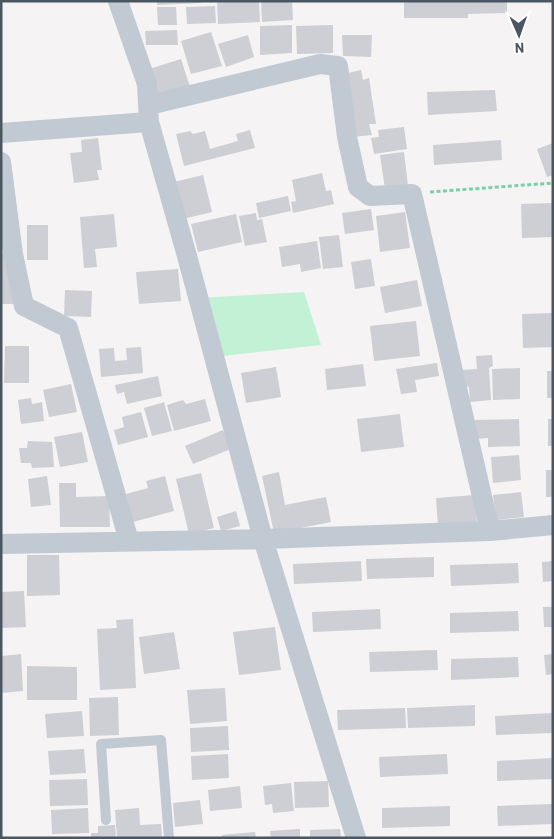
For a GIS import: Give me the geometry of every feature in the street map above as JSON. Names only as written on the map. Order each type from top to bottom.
[{"type":"street","points":[[118,1],[147,84],[149,114],[263,539],[356,838]]},
{"type":"street","points":[[1,133],[149,114],[320,64],[338,66],[348,137],[358,187],[370,196],[412,194],[490,531]]},
{"type":"street","points":[[1,162],[13,254],[24,306],[68,328],[129,541]]},
{"type":"street","points":[[1,544],[263,539],[490,531],[553,525]]},
{"type":"lane","points":[[106,820],[101,744],[161,740],[169,838]]},
{"type":"path","points":[[412,194],[553,183]]},
{"type":"green space","points":[[304,292],[321,345],[214,357],[198,298]]},
{"type":"building","points":[[157,1],[201,1],[201,3],[157,5]]},
{"type":"building","points":[[217,1],[259,1],[260,22],[218,24]]},
{"type":"building","points":[[261,1],[292,1],[293,20],[262,22]]},
{"type":"building","points":[[404,1],[507,1],[507,13],[468,14],[468,18],[404,18]]},
{"type":"building","points":[[215,6],[216,23],[187,24],[186,7]]},
{"type":"building","points":[[157,7],[176,7],[177,25],[158,25]]},
{"type":"building","points":[[292,25],[292,53],[260,55],[260,26]]},
{"type":"building","points":[[333,25],[333,53],[297,54],[296,26]]},
{"type":"building","points":[[177,30],[178,45],[146,45],[145,31]]},
{"type":"building","points":[[211,32],[222,66],[191,74],[181,41]]},
{"type":"building","points":[[248,35],[254,57],[226,67],[218,44]]},
{"type":"building","points":[[342,35],[372,35],[371,57],[343,56]]},
{"type":"building","points":[[181,59],[190,87],[159,98],[149,69]]},
{"type":"building","points":[[361,70],[363,80],[369,78],[376,124],[369,124],[372,135],[352,137],[339,75]]},
{"type":"building","points":[[495,90],[497,111],[428,115],[427,92]]},
{"type":"building","points":[[404,127],[407,149],[374,154],[371,138],[379,137],[378,130]]},
{"type":"building","points":[[250,130],[255,148],[184,166],[176,134],[190,131],[193,134],[205,131],[210,149],[238,141],[236,134]]},
{"type":"building","points":[[98,138],[102,170],[97,170],[99,180],[74,183],[70,153],[82,152],[81,140]]},
{"type":"building","points":[[501,140],[502,160],[434,165],[433,145]]},
{"type":"building","points":[[553,143],[553,175],[547,177],[537,149]]},
{"type":"building","points":[[404,152],[408,186],[385,189],[380,155]]},
{"type":"building","points":[[322,173],[326,191],[331,190],[334,204],[293,213],[291,202],[296,201],[292,180]]},
{"type":"building","points":[[203,175],[212,212],[183,219],[174,182]]},
{"type":"building","points":[[288,196],[291,211],[259,218],[256,203]]},
{"type":"building","points":[[553,203],[553,237],[522,238],[521,204]]},
{"type":"building","points":[[371,209],[374,230],[345,234],[342,213]]},
{"type":"building","points":[[405,212],[410,248],[380,252],[376,216]]},
{"type":"building","points":[[256,213],[257,220],[262,219],[267,242],[245,246],[239,216]]},
{"type":"building","points":[[114,214],[117,247],[95,249],[97,267],[84,268],[80,217]]},
{"type":"building","points":[[236,214],[242,242],[198,252],[191,224]]},
{"type":"building","points":[[27,225],[48,225],[48,260],[27,260]]},
{"type":"building","points":[[339,235],[343,267],[323,269],[319,237]]},
{"type":"building","points":[[317,241],[321,268],[301,272],[300,264],[282,267],[279,247]]},
{"type":"building","points":[[1,254],[13,254],[14,304],[1,304]]},
{"type":"building","points":[[371,259],[375,286],[355,289],[351,262]]},
{"type":"building","points":[[178,269],[181,301],[139,304],[136,272]]},
{"type":"building","points":[[417,280],[422,306],[385,313],[380,287]]},
{"type":"building","points":[[65,290],[92,291],[91,317],[64,316]]},
{"type":"building","points":[[553,313],[553,347],[523,348],[522,314]]},
{"type":"building","points":[[416,321],[420,356],[374,361],[370,326]]},
{"type":"building","points":[[5,346],[29,346],[29,383],[4,383]]},
{"type":"building","points":[[141,347],[143,373],[101,377],[99,349],[114,348],[115,361],[127,360],[126,348]]},
{"type":"building","points":[[492,355],[493,366],[489,368],[491,400],[470,402],[469,387],[460,384],[459,370],[477,369],[476,356]]},
{"type":"building","points":[[437,363],[439,376],[415,380],[417,392],[401,394],[396,369]]},
{"type":"building","points":[[363,364],[366,386],[327,390],[325,369]]},
{"type":"building","points":[[276,367],[281,397],[246,403],[241,373]]},
{"type":"building","points":[[520,368],[520,399],[493,400],[492,369]]},
{"type":"building","points":[[547,371],[553,371],[553,398],[547,398]]},
{"type":"building","points":[[158,376],[162,396],[127,404],[124,392],[117,394],[115,385]]},
{"type":"building","points":[[71,384],[77,412],[49,417],[43,390]]},
{"type":"building","points":[[31,398],[32,404],[42,402],[44,421],[21,424],[18,400]]},
{"type":"building","points":[[205,399],[211,421],[174,431],[167,405],[183,400],[186,404]]},
{"type":"building","points":[[164,402],[172,431],[152,436],[144,408]]},
{"type":"building","points":[[141,412],[148,437],[118,445],[114,430],[124,427],[122,417]]},
{"type":"building","points":[[400,414],[404,447],[361,452],[357,419]]},
{"type":"building","points":[[519,419],[520,446],[488,447],[488,438],[476,439],[475,420]]},
{"type":"building","points":[[548,419],[553,419],[553,446],[548,446]]},
{"type":"building","points":[[223,430],[231,449],[193,464],[185,446]]},
{"type":"building","points":[[82,432],[88,462],[60,467],[54,437]]},
{"type":"building","points":[[28,441],[52,442],[54,467],[32,468],[31,463],[21,463],[19,448],[27,448]]},
{"type":"building","points":[[519,455],[521,480],[493,483],[491,457]]},
{"type":"building","points":[[546,470],[553,470],[553,497],[546,497]]},
{"type":"building","points":[[279,472],[285,505],[326,497],[331,522],[274,533],[262,476]]},
{"type":"building","points":[[201,473],[214,528],[189,534],[176,479]]},
{"type":"building","points":[[47,476],[51,505],[31,507],[28,479]]},
{"type":"building","points":[[165,476],[174,511],[133,522],[126,494],[148,488],[146,481]]},
{"type":"building","points":[[59,483],[76,483],[76,497],[109,496],[110,527],[60,527]]},
{"type":"building","points":[[521,492],[524,517],[496,520],[493,495]]},
{"type":"building","points":[[475,495],[477,523],[438,526],[436,498]]},
{"type":"building","points":[[236,511],[240,526],[221,531],[217,517]]},
{"type":"building","points":[[27,555],[59,555],[60,595],[27,596]]},
{"type":"building","points":[[434,557],[434,577],[367,579],[366,559]]},
{"type":"building","points":[[361,561],[362,581],[294,584],[293,564]]},
{"type":"building","points":[[553,561],[553,581],[543,582],[542,562]]},
{"type":"building","points":[[518,563],[519,583],[451,586],[450,565]]},
{"type":"building","points":[[24,591],[26,627],[1,628],[1,592]]},
{"type":"building","points":[[543,607],[553,607],[553,627],[544,627]]},
{"type":"building","points":[[380,609],[381,629],[313,632],[312,612]]},
{"type":"building","points":[[518,611],[519,631],[450,633],[450,613]]},
{"type":"building","points":[[133,619],[136,688],[100,690],[97,629],[117,628],[116,620]]},
{"type":"building","points":[[275,627],[281,670],[239,675],[233,632]]},
{"type":"building","points":[[174,632],[180,669],[144,674],[139,637]]},
{"type":"building","points":[[437,650],[438,670],[370,672],[369,652]]},
{"type":"building","points":[[21,654],[23,691],[1,693],[1,656]]},
{"type":"building","points":[[553,654],[553,674],[546,675],[544,655]]},
{"type":"building","points":[[518,657],[519,677],[451,680],[451,659]]},
{"type":"building","points":[[27,666],[77,667],[77,700],[27,700]]},
{"type":"building","points":[[225,688],[227,721],[190,724],[187,690]]},
{"type":"building","points":[[118,697],[119,735],[90,736],[89,698]]},
{"type":"building","points":[[475,705],[475,726],[408,728],[407,708]]},
{"type":"building","points":[[405,708],[406,728],[338,730],[337,710]]},
{"type":"building","points":[[82,711],[84,736],[47,738],[45,714]]},
{"type":"building","points":[[553,713],[553,733],[496,735],[495,716]]},
{"type":"building","points":[[228,726],[229,750],[191,752],[190,728]]},
{"type":"building","points":[[84,749],[86,773],[50,775],[48,751]]},
{"type":"building","points":[[228,754],[229,778],[192,780],[191,756]]},
{"type":"building","points":[[447,754],[448,774],[380,777],[379,757]]},
{"type":"building","points":[[553,758],[553,779],[497,781],[497,761]]},
{"type":"building","points":[[87,779],[88,805],[50,806],[49,780]]},
{"type":"building","points":[[328,781],[329,807],[295,808],[294,782]]},
{"type":"building","points":[[291,783],[294,811],[273,813],[272,804],[265,805],[263,786]]},
{"type":"building","points":[[240,786],[242,808],[210,811],[208,790]]},
{"type":"building","points":[[200,800],[203,824],[175,827],[173,803]]},
{"type":"building","points":[[553,804],[553,824],[498,826],[497,806]]},
{"type":"building","points":[[450,806],[450,826],[382,828],[382,808]]},
{"type":"building","points":[[88,808],[89,833],[52,834],[51,810]]},
{"type":"building","points":[[139,808],[140,825],[161,824],[162,838],[117,838],[115,810]]},
{"type":"building","points":[[115,825],[116,838],[91,838],[91,833],[98,833],[98,826]]},
{"type":"building","points":[[300,829],[300,838],[271,838],[270,831]]},
{"type":"building","points":[[340,829],[341,838],[310,838],[310,830]]},
{"type":"building","points":[[255,832],[256,838],[222,838],[222,835]]}]
